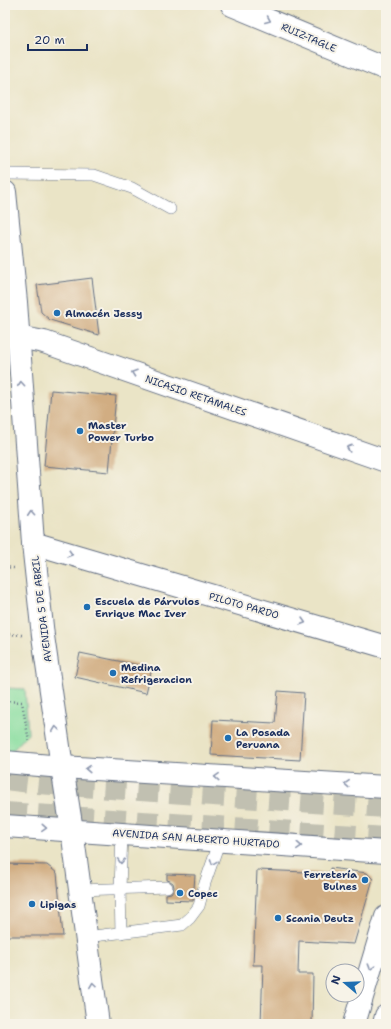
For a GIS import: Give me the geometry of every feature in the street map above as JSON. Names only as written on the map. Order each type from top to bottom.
[{"type":"street","name":"RUIZ-TAGLE","points":[[232,5],[386,69]]},
{"type":"street","name":"AVENIDA 5 DE ABRIL","points":[[5,192],[9,336],[43,636],[72,830],[98,1024]]},
{"type":"street","name":"NICASIO RETAMALES","points":[[9,336],[44,342],[386,461]]},
{"type":"street","name":"PILOTO PARDO","points":[[33,543],[386,647]]},
{"type":"street","points":[[5,762],[62,767],[386,787]]},
{"type":"street","name":"AVENIDA SAN ALBERTO HURTADO","points":[[5,826],[386,852]]},
{"type":"street","points":[[354,1024],[386,916]]},
{"type":"street","points":[[384,1024],[386,1016]]},
{"type":"lane","points":[[5,174],[94,176],[132,188],[170,210]]},
{"type":"lane","points":[[121,933],[120,889],[122,833]]},
{"type":"lane","points":[[86,937],[182,925],[190,918],[199,906],[200,884],[220,840]]},
{"type":"lane","points":[[80,890],[167,887]]},
{"type":"path","points":[[5,634],[12,634]]},
{"type":"path","points":[[5,701],[22,702],[29,741]]},
{"type":"green space","points":[[5,688],[25,689],[28,734],[9,754],[5,753]]},
{"type":"building","points":[[92,278],[99,335],[50,320],[41,312],[37,285]]},
{"type":"building","name":"Master Power Turbo","points":[[51,390],[116,396],[109,472],[44,466]]},
{"type":"building","name":"Medina Refrigeracion","points":[[80,653],[152,668],[146,693],[75,677]]},
{"type":"building","points":[[278,691],[304,693],[300,760],[211,755],[213,720],[275,723]]},
{"type":"building","name":"Lipigas","points":[[5,864],[47,865],[57,873],[63,936],[5,936]]},
{"type":"building","points":[[330,868],[367,873],[373,879],[354,944],[299,941],[298,974],[313,974],[312,1024],[261,1024],[263,965],[253,965],[257,870],[330,873]]},
{"type":"building","name":"Copec","points":[[167,874],[195,875],[193,901],[166,900],[166,894],[171,893],[174,887],[173,883],[167,880]]},
{"type":"tunnel","points":[[5,779],[38,783],[386,807]]},
{"type":"tunnel","points":[[5,813],[386,838]]},
{"type":"place","name":"Almacén Jessy","points":[[57,313]]},
{"type":"place","name":"Master Power Turbo","points":[[80,431]]},
{"type":"place","name":"Escuela de Párvulos Enrique Mac Iver","points":[[87,607]]},
{"type":"place","name":"Medina Refrigeracion","points":[[113,673]]},
{"type":"place","name":"La Posada Peruana","points":[[228,738]]},
{"type":"place","name":"Ferretería Bulnes","points":[[365,880]]},
{"type":"place","name":"Copec","points":[[180,893]]},
{"type":"place","name":"Lipigas","points":[[32,904]]},
{"type":"place","name":"Scania Deutz","points":[[278,918]]}]
